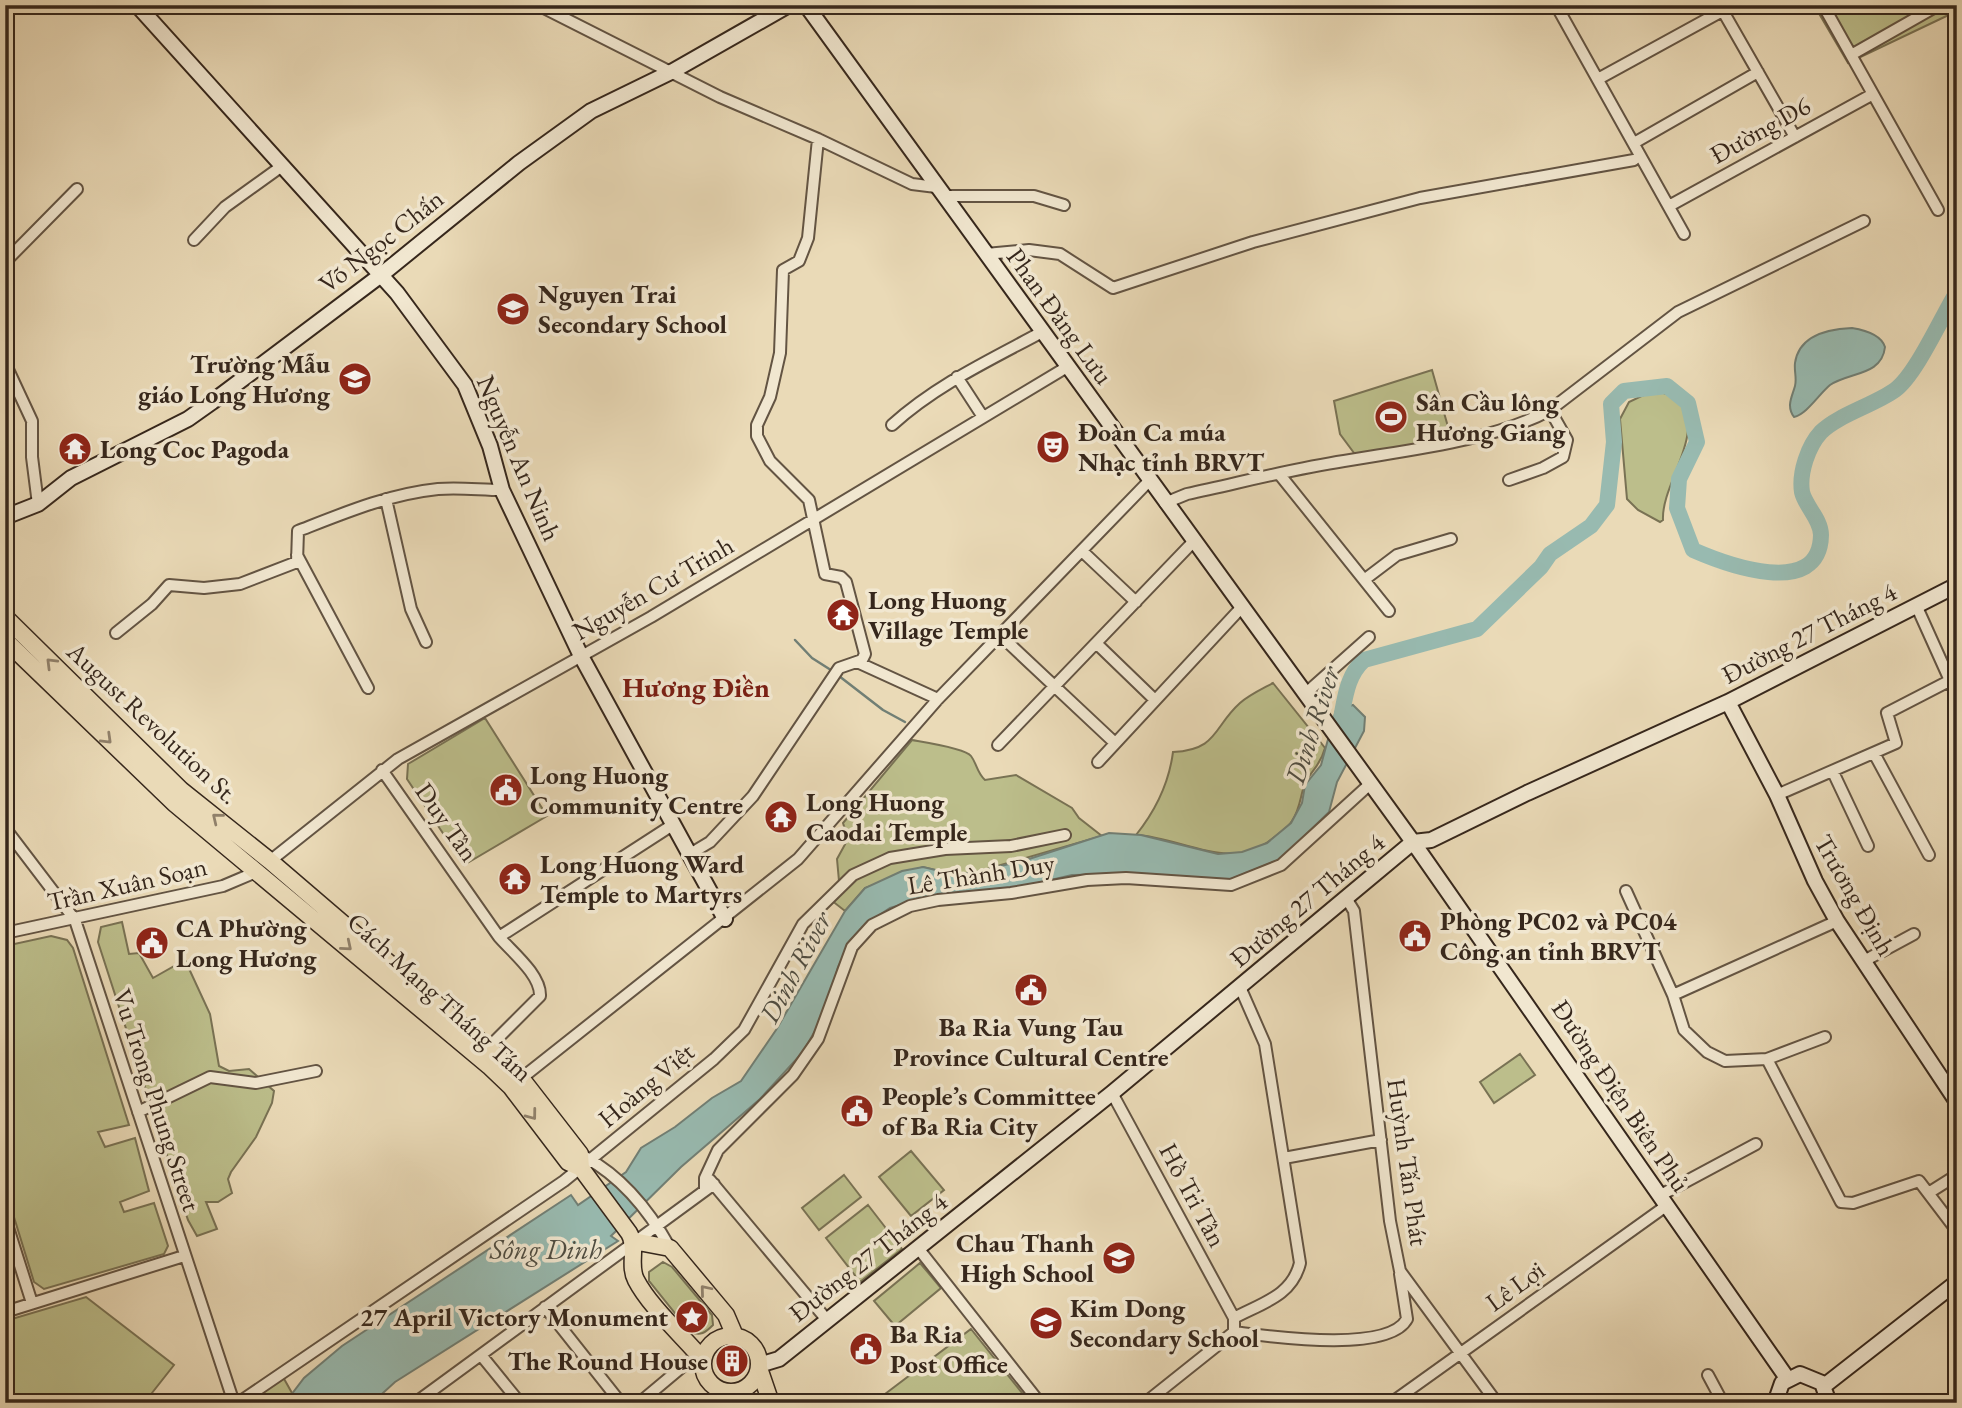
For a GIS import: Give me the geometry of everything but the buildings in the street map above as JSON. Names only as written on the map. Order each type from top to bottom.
[{"type":"main road","name":"August Revolution St.","points":[[5,617],[181,790],[270,861]]},
{"type":"main road","name":"August Revolution St.","points":[[5,640],[174,803],[256,872]]},
{"type":"main road","points":[[256,872],[270,861]]},
{"type":"main road","name":"Cách Mạng Tháng Tám","points":[[270,861],[488,1048],[584,1160],[593,1184],[631,1237]]},
{"type":"main road","name":"Cách Mạng Tháng Tám","points":[[256,872],[516,1083]]},
{"type":"main road","points":[[735,1336],[726,1315],[670,1248],[631,1237],[632,1264],[637,1283],[703,1360],[706,1377],[712,1385],[750,1403]]},
{"type":"main road","points":[[703,1360],[710,1344],[726,1336],[735,1336],[755,1349],[771,1403]]},
{"type":"main road","points":[[731,1395],[751,1384],[759,1367]]},
{"type":"street","points":[[141,10],[158,5]]},
{"type":"street","points":[[538,5],[720,97],[818,139],[912,184],[940,191],[1034,196],[1064,205]]},
{"type":"street","name":"Võ Ngọc Chấn","points":[[5,517],[38,504],[71,478],[188,419],[381,275],[483,191],[603,104],[673,71],[789,5]]},
{"type":"street","name":"Phan Đăng Lưu","points":[[806,5],[1372,787]]},
{"type":"street","points":[[1556,5],[1684,234]]},
{"type":"street","points":[[1823,5],[1938,210]]},
{"type":"street","points":[[1851,55],[1938,5]]},
{"type":"street","points":[[1598,79],[1725,7],[1795,137]]},
{"type":"street","name":"Nguyễn An Ninh","points":[[141,10],[381,275],[465,385],[490,446],[502,490],[580,656],[725,919]]},
{"type":"street","points":[[1634,144],[1758,72]]},
{"type":"street","name":"Đường D6","points":[[1669,206],[1873,94]]},
{"type":"street","points":[[690,854],[710,842],[752,796],[839,668],[857,662],[865,654],[846,582],[841,577],[825,574],[815,519],[803,490],[764,454],[757,425],[769,397],[780,353],[783,270],[799,261],[808,238],[818,139]]},
{"type":"street","points":[[986,254],[1029,250],[1060,254],[1113,288],[1253,242],[1420,198],[1634,160]]},
{"type":"street","points":[[194,240],[225,207],[282,166]]},
{"type":"street","points":[[5,262],[77,189]]},
{"type":"street","points":[[1165,503],[1187,494],[1422,449],[1518,423],[1550,410],[1678,312],[1864,221]]},
{"type":"street","points":[[892,425],[912,407],[957,377],[1042,332]]},
{"type":"street","points":[[5,363],[32,421],[32,457],[38,504]]},
{"type":"street","name":"Nguyễn Cư Trinh","points":[[270,861],[382,770],[815,519],[1067,367]]},
{"type":"street","points":[[957,377],[983,417]]},
{"type":"street","points":[[1509,480],[1543,468],[1563,457],[1567,440],[1550,410]]},
{"type":"street","points":[[1280,475],[1389,611]]},
{"type":"street","points":[[516,1083],[798,859],[938,699],[1149,481]]},
{"type":"street","points":[[116,633],[152,604],[169,585],[204,588],[240,584],[297,562],[298,531],[386,499],[438,489],[502,490]]},
{"type":"street","points":[[386,499],[411,609],[426,642]]},
{"type":"street","points":[[1364,580],[1397,555],[1451,539]]},
{"type":"street","points":[[998,745],[1193,542]]},
{"type":"street","points":[[1082,551],[1136,602]]},
{"type":"street","points":[[297,555],[368,688]]},
{"type":"street","name":"Đường 27 Tháng 4","points":[[759,1367],[779,1359],[1112,1093],[1413,842],[1432,839],[1728,702],[1957,585]]},
{"type":"street","points":[[1777,795],[1874,755],[1896,743],[1887,713],[1954,687],[1916,605]]},
{"type":"street","points":[[1098,762],[1241,608]]},
{"type":"street","points":[[1000,635],[1115,743]]},
{"type":"street","points":[[1306,695],[1369,637]]},
{"type":"street","points":[[1096,642],[1155,700]]},
{"type":"street","points":[[857,662],[938,699]]},
{"type":"street","name":"Trương Định","points":[[1728,702],[1777,795],[1800,852],[1837,921],[1957,1102]]},
{"type":"street","points":[[1874,755],[1929,855]]},
{"type":"street","name":"Duy Tân","points":[[382,770],[499,937],[537,981],[540,996],[488,1048]]},
{"type":"street","points":[[1833,772],[1868,846]]},
{"type":"street","name":"Đường Điện Biên Phủ","points":[[1372,787],[1787,1378]]},
{"type":"street","name":"Lê Thành Duy","points":[[708,1183],[718,1150],[793,1075],[818,1039],[852,947],[872,925],[892,913],[938,900],[1011,893],[1087,880],[1126,878],[1231,885],[1281,865],[1372,787]]},
{"type":"street","points":[[499,937],[674,824]]},
{"type":"street","name":"Vu Trong Phung Street","points":[[5,828],[75,920],[184,1256],[236,1403]]},
{"type":"street","name":"Hoàng Việt","points":[[236,1403],[635,1125],[744,1030],[803,924],[853,875],[891,858],[945,849],[1011,846],[1065,835]]},
{"type":"street","name":"Trần Xuân Soạn","points":[[5,933],[223,886],[256,872]]},
{"type":"street","points":[[1626,891],[1673,995],[1684,1030],[1707,1052],[1736,1063],[1767,1059],[1825,1037]]},
{"type":"street","name":"Huỳnh Tấn Phát","points":[[1346,898],[1354,911],[1390,1221],[1400,1271],[1497,1403]]},
{"type":"street","points":[[1673,995],[1837,921]]},
{"type":"street","points":[[1864,961],[1914,934]]},
{"type":"street","points":[[1234,1332],[1234,1318],[1286,1290],[1296,1279],[1300,1263],[1265,1044],[1240,987]]},
{"type":"street","points":[[1767,1059],[1841,1202],[1853,1203],[1919,1181],[1930,1192],[1957,1231]]},
{"type":"street","points":[[138,1112],[212,1077],[256,1083],[316,1071]]},
{"type":"street","name":"Hồ Tri Tân","points":[[1112,1093],[1234,1318]]},
{"type":"street","points":[[1284,1158],[1381,1140]]},
{"type":"street","name":"Lê Lợi","points":[[1391,1403],[1461,1354],[1663,1201],[1756,1144]]},
{"type":"street","name":"Cách Mạng Tháng Tám","points":[[584,1160],[611,1171],[654,1222]]},
{"type":"street","points":[[1930,1192],[1957,1175]]},
{"type":"street","points":[[415,1403],[545,1307],[631,1237],[708,1183],[827,1320]]},
{"type":"street","points":[[5,1218],[32,1303]]},
{"type":"street","points":[[654,1222],[670,1248]]},
{"type":"street","points":[[918,1248],[1040,1403]]},
{"type":"street","points":[[5,1312],[184,1256]]},
{"type":"street","points":[[1145,1403],[1234,1332],[1312,1342],[1380,1335],[1400,1326],[1407,1319],[1400,1271]]},
{"type":"street","points":[[1824,1386],[1957,1282]]},
{"type":"street","points":[[545,1307],[621,1403]]},
{"type":"street","points":[[481,1355],[520,1403]]},
{"type":"street","points":[[639,1403],[688,1362],[703,1360]]},
{"type":"street","points":[[1775,1403],[1777,1390],[1787,1378],[1806,1374],[1824,1386],[1829,1403]]},
{"type":"street","points":[[1708,1375],[1723,1403]]},
{"type":"green space","points":[[1814,5],[1957,5],[1957,11],[1848,63]]},
{"type":"green space","name":"Sân Cầu lông Hương Giang","points":[[1432,370],[1452,441],[1357,457],[1340,434],[1334,401]]},
{"type":"green space","points":[[1654,390],[1676,397],[1685,410],[1688,425],[1682,457],[1664,505],[1663,520],[1660,522],[1638,510],[1627,499],[1620,419],[1629,402]]},
{"type":"green space","points":[[1273,683],[1325,748],[1306,781],[1297,812],[1288,826],[1256,849],[1239,853],[1205,851],[1136,835],[1161,796],[1173,752],[1199,747],[1207,742],[1240,703]]},
{"type":"green space","points":[[485,718],[547,816],[464,865],[407,779],[408,764]]},
{"type":"green space","points":[[912,740],[967,753],[985,780],[1016,775],[1072,808],[1079,818],[1102,836],[973,873],[952,874],[923,867],[865,888],[845,911],[831,900],[839,881],[837,859],[848,839],[843,823]]},
{"type":"green space","points":[[122,922],[129,954],[139,953],[153,978],[185,960],[210,1014],[219,1066],[229,1071],[249,1069],[274,1091],[272,1103],[256,1137],[228,1179],[232,1193],[218,1202],[206,1202],[217,1229],[197,1236],[188,1220],[98,942],[101,927]]},
{"type":"green space","points":[[51,936],[67,940],[73,948],[129,1125],[98,1132],[105,1147],[135,1138],[149,1191],[120,1202],[124,1212],[154,1203],[168,1246],[164,1254],[44,1289],[34,1282],[5,1188],[5,946]]},
{"type":"green space","points":[[1520,1054],[1535,1075],[1494,1103],[1480,1082]]},
{"type":"green space","points":[[911,1151],[944,1190],[911,1216],[879,1177]]},
{"type":"green space","points":[[844,1175],[861,1197],[819,1230],[802,1208]]},
{"type":"green space","points":[[868,1205],[902,1249],[860,1282],[826,1238]]},
{"type":"green space","points":[[663,1262],[672,1267],[712,1315],[713,1325],[705,1332],[690,1332],[649,1281],[649,1272]]},
{"type":"green space","points":[[920,1263],[941,1288],[895,1326],[874,1301]]},
{"type":"green space","points":[[86,1297],[174,1365],[144,1403],[10,1403],[5,1388],[5,1321]]},
{"type":"green space","points":[[971,1329],[1030,1403],[875,1403],[885,1394]]},
{"type":"green space","points":[[732,1346],[743,1350],[747,1361],[743,1372],[732,1376],[721,1372],[717,1361],[721,1350]]},
{"type":"green space","points":[[283,1377],[292,1393],[285,1403],[246,1403]]},
{"type":"water","points":[[1852,328],[1867,331],[1880,339],[1885,347],[1883,356],[1878,363],[1864,372],[1830,385],[1808,408],[1794,417],[1790,402],[1796,383],[1795,363],[1802,346],[1824,332]]},
{"type":"water","name":"Sông Dinh","points":[[1353,705],[1365,717],[1364,731],[1337,782],[1329,812],[1281,859],[1229,880],[1129,874],[1072,875],[1008,890],[932,896],[890,908],[872,920],[850,943],[838,967],[825,1013],[803,1052],[760,1099],[681,1167],[611,1236],[618,1241],[395,1382],[372,1403],[285,1403],[304,1378],[342,1346],[571,1195],[578,1205],[626,1172],[641,1148],[741,1081],[776,1030],[845,911],[865,888],[902,871],[923,867],[952,874],[973,873],[1029,859],[1109,833],[1141,835],[1218,854],[1242,852],[1267,843],[1291,823],[1302,803],[1305,785],[1321,765],[1336,710]]},
{"type":"waterway","name":"Dinh River","points":[[1339,727],[1349,682],[1364,660],[1477,629],[1541,567],[1550,554],[1591,526],[1607,505],[1614,442],[1611,404],[1624,391],[1667,386],[1688,403],[1697,442],[1679,479],[1677,508],[1693,550],[1747,569],[1788,572],[1805,567],[1817,555],[1821,535],[1801,485],[1803,468],[1812,445],[1828,426],[1895,390],[1903,382],[1920,359],[1957,292]]},
{"type":"waterway","points":[[795,640],[812,658],[834,672]]},
{"type":"waterway","points":[[839,676],[883,710],[905,722]]},
{"type":"place","name":"Nguyen Trai Secondary School","points":[[513,309]]},
{"type":"place","name":"Trường Mẫu giáo Long Hương","points":[[355,379]]},
{"type":"place","name":"Sân Cầu lông Hương Giang","points":[[1391,417]]},
{"type":"place","name":"Đoàn Ca múa Nhạc tỉnh BRVT","points":[[1053,447]]},
{"type":"place","name":"Long Coc Pagoda","points":[[75,449]]},
{"type":"place","name":"Long Huong Village Temple","points":[[843,615]]},
{"type":"place","name":"Long Huong Community Centre","points":[[506,790]]},
{"type":"place","name":"Long Huong Caodai Temple","points":[[781,817]]},
{"type":"place","name":"Long Huong Ward Temple to Martyrs","points":[[515,879]]},
{"type":"place","name":"Phòng PC02 và PC04 Công an tỉnh BRVT","points":[[1415,936]]},
{"type":"place","name":"CA Phường Long Hương","points":[[152,943]]},
{"type":"place","name":"Ba Ria Vung Tau Province Cultural Centre","points":[[1031,990]]},
{"type":"place","name":"People’s Committee of Ba Ria City","points":[[857,1111]]},
{"type":"place","name":"Chau Thanh High School","points":[[1119,1258]]},
{"type":"place","name":"27 April Victory Monument","points":[[692,1317]]},
{"type":"place","name":"Kim Dong Secondary School","points":[[1046,1323]]},
{"type":"place","name":"Ba Ria Post Office","points":[[866,1349]]},
{"type":"place","name":"The Round House","points":[[732,1361]]},
{"type":"district","name":"Hương Điền","points":[[696,687]]}]
